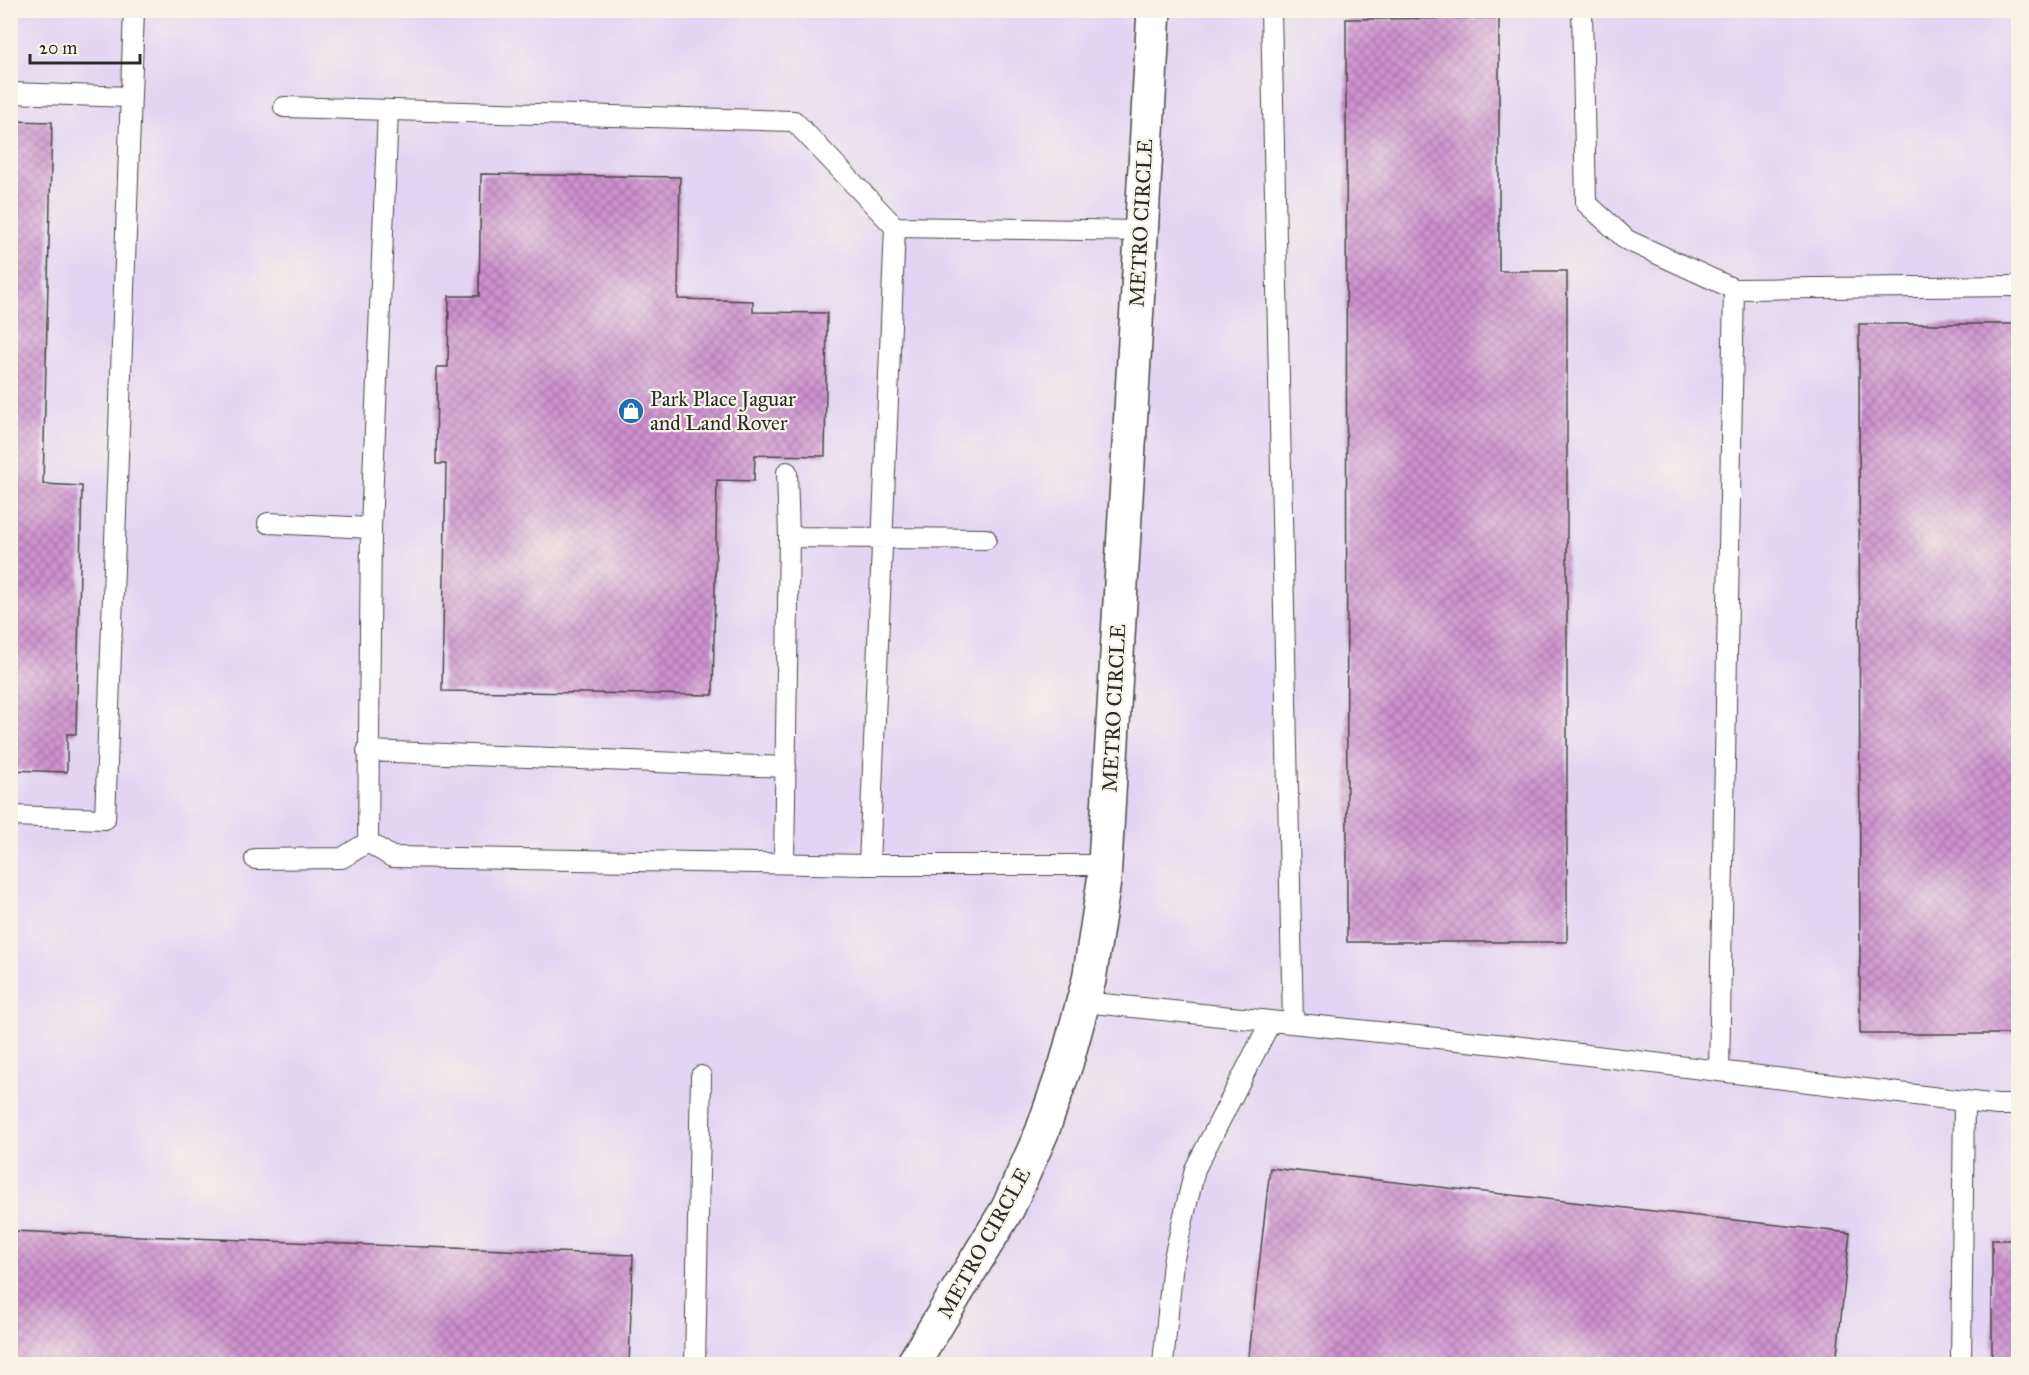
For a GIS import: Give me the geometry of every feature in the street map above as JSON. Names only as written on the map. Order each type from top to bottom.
[{"type":"street","name":"METRO CIRCLE","points":[[914,1365],[1008,1208],[1042,1132],[1066,1064],[1089,980],[1105,865],[1154,10]]},
{"type":"lane","points":[[10,816],[105,819],[134,10]]},
{"type":"lane","points":[[1271,10],[1293,1023]]},
{"type":"lane","points":[[1582,10],[1586,203],[1627,240],[1734,288],[2019,286]]},
{"type":"lane","points":[[10,93],[130,97]]},
{"type":"lane","points":[[284,107],[794,121],[895,227],[1141,231]]},
{"type":"lane","points":[[388,110],[371,528],[367,751],[368,842],[378,851],[392,857],[869,865],[1105,865]]},
{"type":"lane","points":[[869,865],[895,227]]},
{"type":"lane","points":[[1719,1071],[1734,288]]},
{"type":"lane","points":[[784,863],[789,537],[787,472]]},
{"type":"lane","points":[[268,523],[371,528]]},
{"type":"lane","points":[[789,537],[986,539]]},
{"type":"lane","points":[[367,751],[786,767]]},
{"type":"lane","points":[[255,858],[342,858],[368,842]]},
{"type":"lane","points":[[1083,1002],[1293,1023],[1964,1101],[2019,1105]]},
{"type":"lane","points":[[1163,1365],[1173,1262],[1195,1169],[1271,1021]]},
{"type":"lane","points":[[695,1365],[701,1076]]},
{"type":"lane","points":[[1961,1365],[1964,1101]]},
{"type":"shaded area","points":[[10,11],[2018,11],[2018,1364],[11,1364]]},
{"type":"building","points":[[1499,18],[1499,271],[1567,271],[1567,942],[1347,942],[1346,19]]},
{"type":"building","points":[[10,121],[52,122],[43,484],[82,486],[76,734],[67,734],[67,772],[10,770]]},
{"type":"building","name":"Park Place Jaguar and Land Rover","points":[[481,174],[680,177],[678,299],[753,301],[753,312],[827,313],[825,456],[755,455],[754,481],[717,480],[713,695],[442,691],[446,464],[436,464],[437,367],[448,367],[449,296],[479,296]]},
{"type":"building","points":[[1859,324],[2018,324],[2018,1034],[1860,1034]]},
{"type":"building","points":[[1270,1168],[1850,1233],[1836,1364],[1248,1364]]},
{"type":"building","points":[[10,1231],[633,1255],[629,1364],[10,1364]]},
{"type":"building","points":[[1992,1240],[2018,1240],[2018,1364],[1992,1364]]},
{"type":"place","name":"Park Place Jaguar and Land Rover","points":[[631,411]]}]
